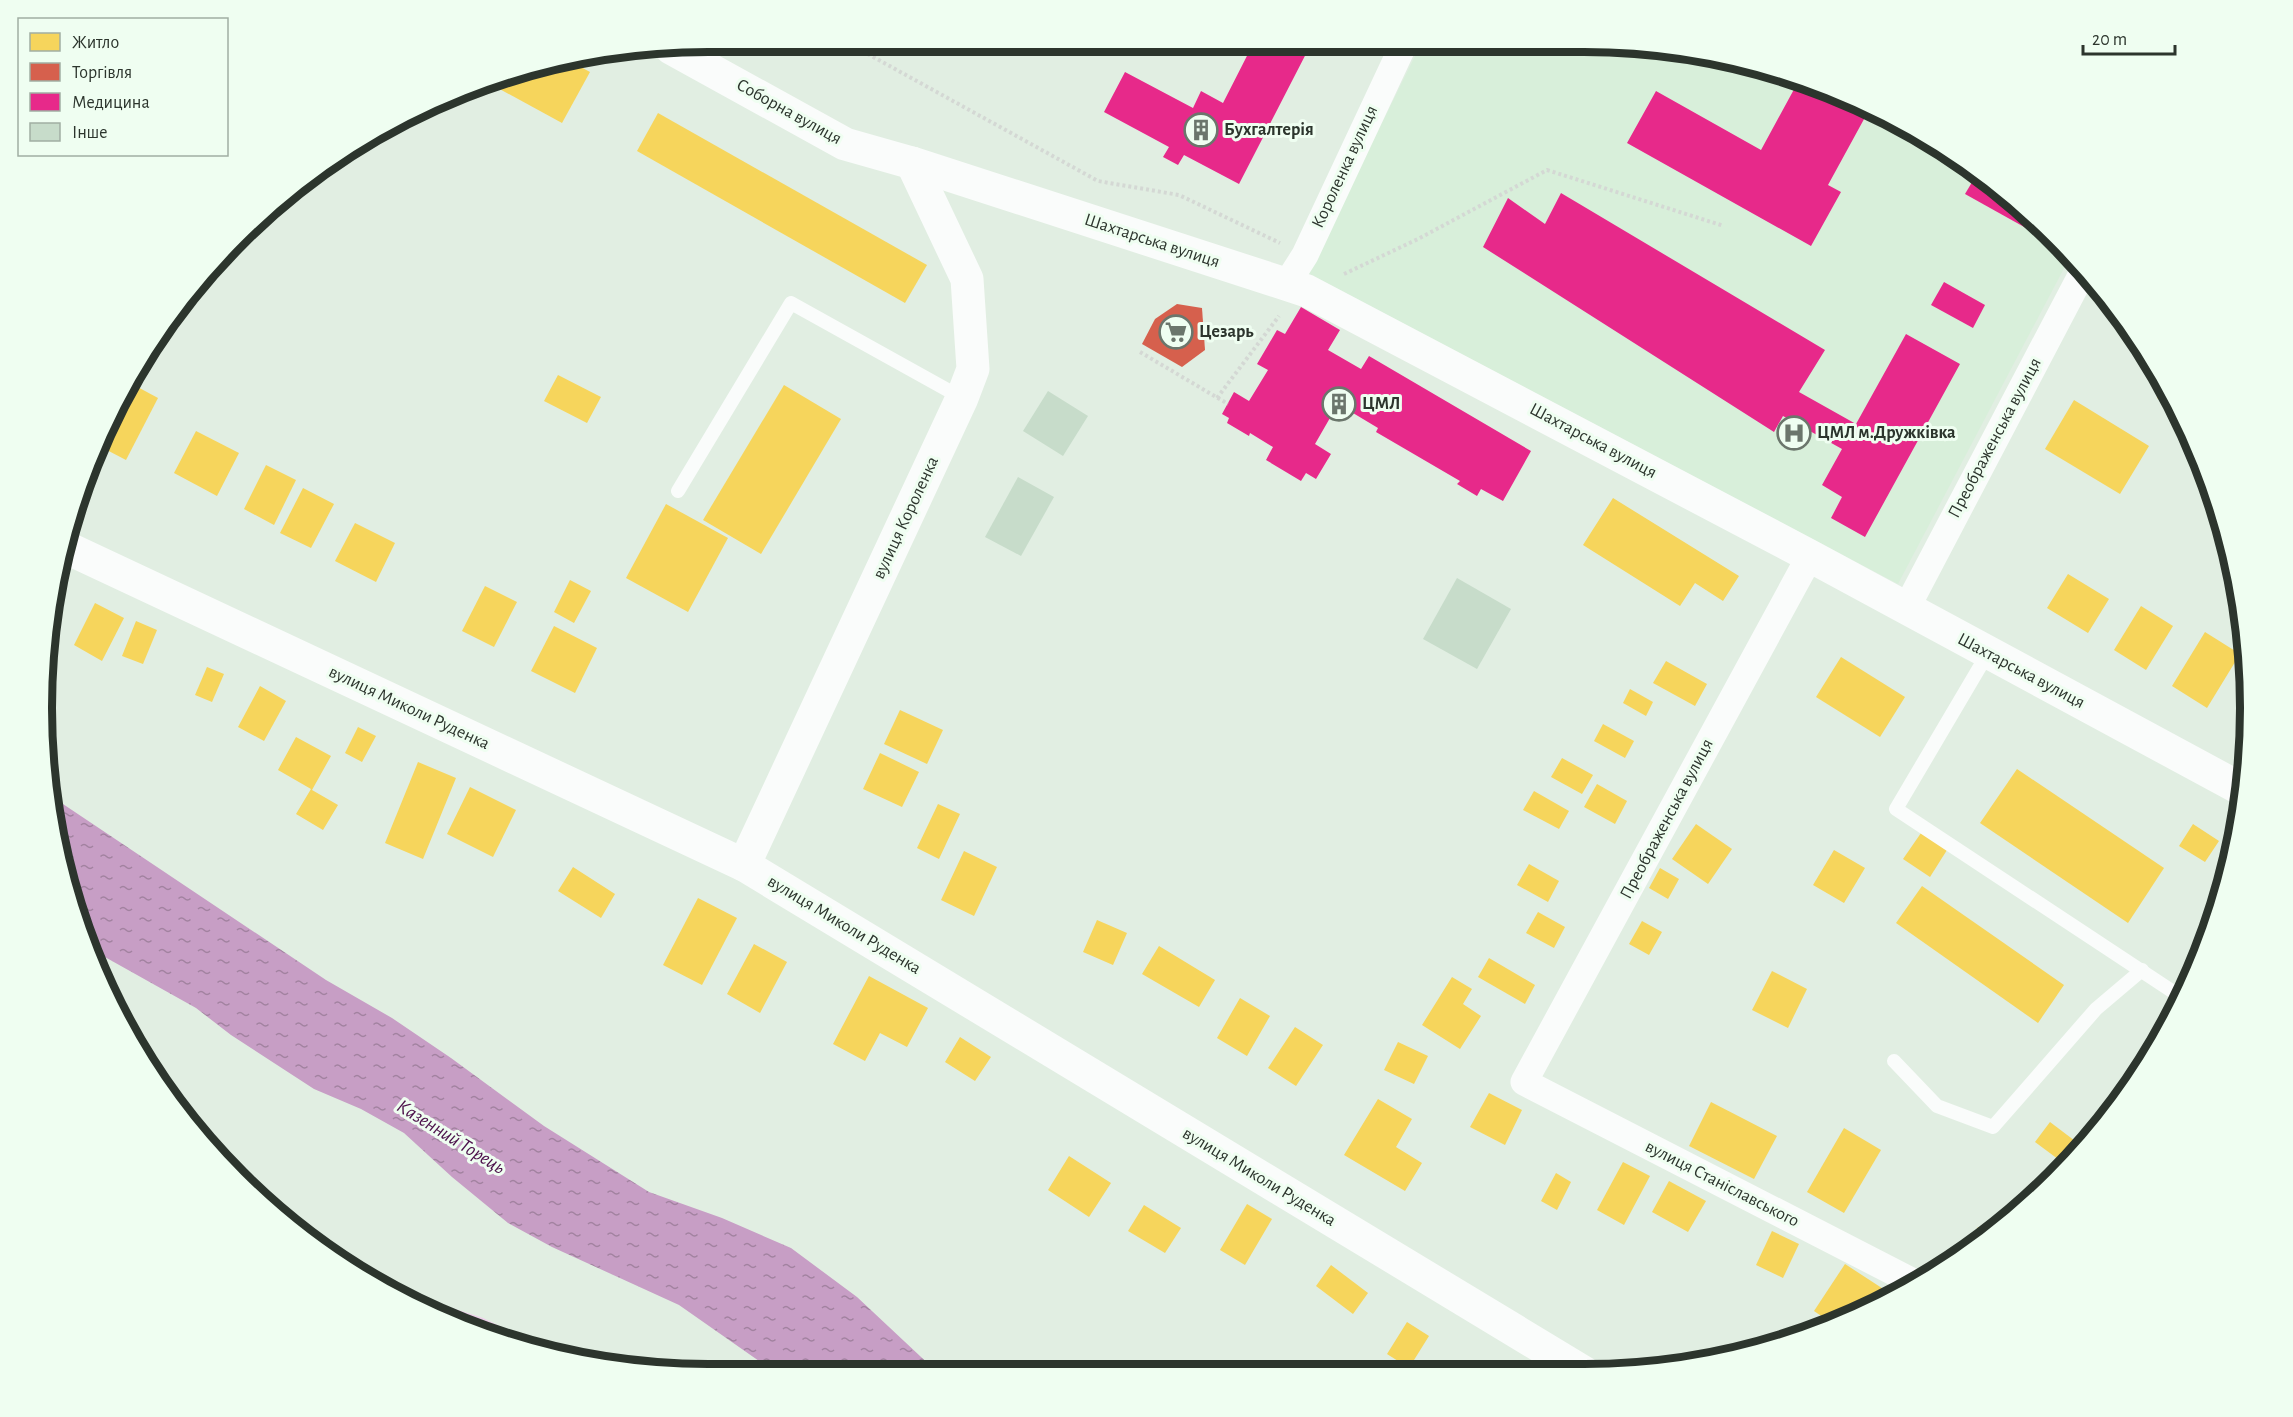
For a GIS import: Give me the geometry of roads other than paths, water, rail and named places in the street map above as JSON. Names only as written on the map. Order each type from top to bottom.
[{"type":"street","name":"Короленка вулиця","points":[[1296,288],[1305,255],[1400,52]]},
{"type":"street","name":"Соборна вулиця","points":[[681,53],[845,144],[912,163]]},
{"type":"street","name":"Шахтарська вулиця","points":[[912,163],[1296,288],[1810,556],[2236,786]]},
{"type":"street","name":"вулиця Короленка","points":[[744,865],[963,398],[973,369],[967,279],[912,163]]},
{"type":"street","name":"Преображенська вулиця","points":[[1906,609],[2080,278]]},
{"type":"street","name":"вулиця Миколи Руденка","points":[[72,550],[744,865],[1570,1364]]},
{"type":"street","name":"Преображенська вулиця","points":[[1524,1082],[1810,556]]},
{"type":"street","name":"вулиця Станіславського","points":[[1524,1082],[1908,1279]]},
{"type":"lane","points":[[678,490],[791,303],[963,398]]},
{"type":"lane","points":[[1988,653],[1896,809],[2176,993]]},
{"type":"lane","points":[[1894,1061],[1937,1106],[1992,1127],[2096,1009],[2142,970]]},
{"type":"water","name":"Казенний Торець","points":[[59,802],[326,980],[392,1018],[544,1126],[649,1192],[722,1218],[791,1248],[857,1297],[929,1364],[763,1364],[679,1305],[552,1247],[508,1223],[452,1177],[404,1133],[361,1109],[314,1089],[231,1035],[196,1008],[100,954],[75,878]]},
{"type":"place","name":"Бухгалтерія","points":[[1201,130]]},
{"type":"place","name":"Цезарь","points":[[1176,332]]},
{"type":"place","name":"ЦМЛ","points":[[1339,404]]},
{"type":"place","name":"ЦМЛ м.Дружківка","points":[[1794,433]]}]
